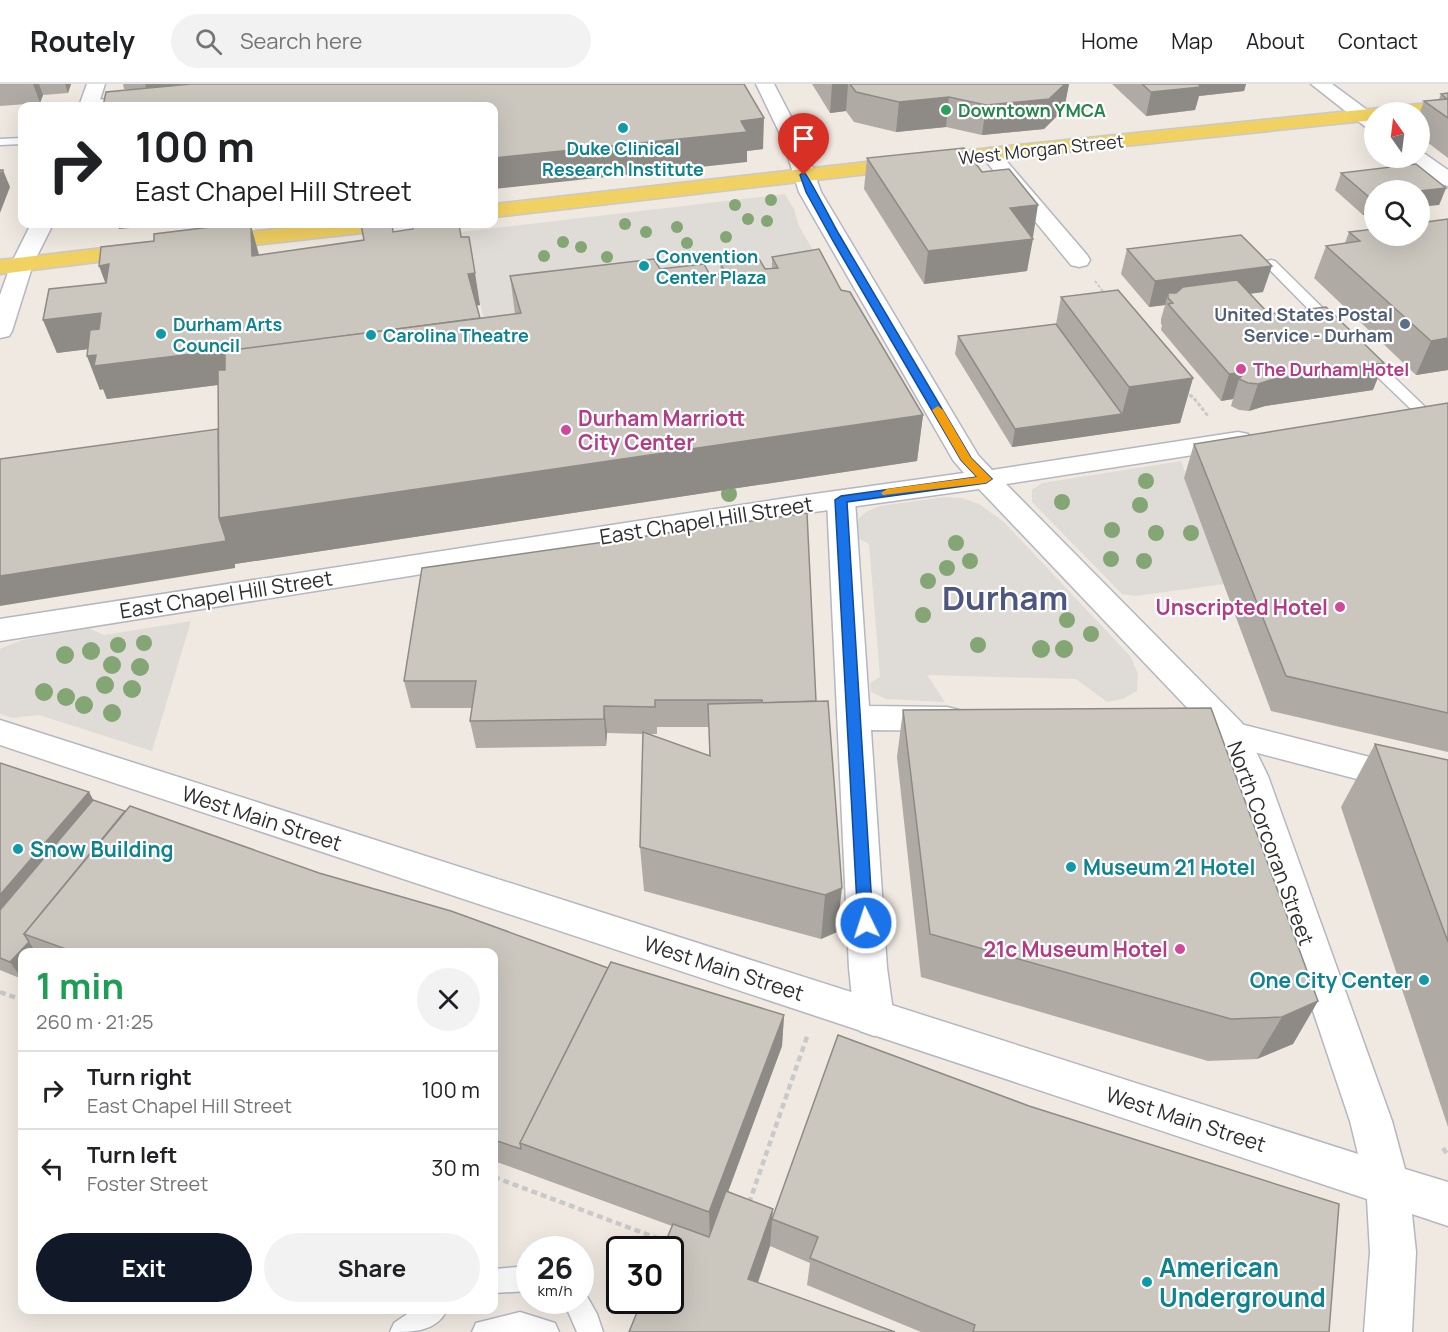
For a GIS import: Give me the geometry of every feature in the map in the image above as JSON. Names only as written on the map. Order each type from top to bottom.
[{"type":"main road","points":[[1430,108],[1448,107]]},
{"type":"main road","name":"West Morgan Street","points":[[498,210],[990,154],[1364,119]]},
{"type":"main road","points":[[11,265],[345,228]]},
{"type":"street","points":[[92,102],[96,84]]},
{"type":"street","name":"North Corcoran Street","points":[[765,84],[792,138],[810,192],[967,460],[1230,732],[1251,776],[1263,810],[1371,1121],[1388,1185],[1393,1252],[1388,1332]]},
{"type":"street","points":[[1320,84],[1364,114]]},
{"type":"street","points":[[140,102],[165,100]]},
{"type":"street","points":[[990,154],[1079,260]]},
{"type":"street","points":[[1430,167],[1448,180]]},
{"type":"street","points":[[0,331],[11,265],[39,228]]},
{"type":"street","points":[[1389,418],[1435,410]]},
{"type":"street","name":"East Chapel Hill Street","points":[[0,630],[314,579],[1264,436]]},
{"type":"street","points":[[841,500],[853,718],[874,1018]]},
{"type":"street","points":[[853,718],[978,720]]},
{"type":"street","points":[[1179,724],[1230,732],[1355,767],[1448,789]]},
{"type":"street","name":"West Main Street","points":[[0,732],[1448,1204]]},
{"type":"lane","points":[[0,142],[18,141]]},
{"type":"lane","points":[[1271,264],[1347,339],[1435,410],[1448,437]]},
{"type":"lane","points":[[498,1281],[516,1279]]},
{"type":"lane","points":[[403,1332],[428,1314]]},
{"type":"lane","points":[[583,1314],[590,1332]]},
{"type":"lane","points":[[485,1332],[520,1325],[546,1332]]},
{"type":"path","points":[[1079,260],[1111,302]]},
{"type":"path","points":[[1095,294],[1104,293]]},
{"type":"path","points":[[1178,388],[1193,397],[1230,442]]},
{"type":"path","points":[[0,992],[18,999]]},
{"type":"path","points":[[746,1212],[820,1000]]},
{"type":"path","points":[[1443,1148],[1448,1155]]},
{"type":"path","points":[[498,1178],[652,1236]]},
{"type":"shaded area","name":"Convention Center Plaza","points":[[785,194],[794,209],[799,226],[836,290],[487,335],[473,269],[443,234]]},
{"type":"shaded area","points":[[1181,461],[1185,472],[1184,478],[1224,584],[1136,596],[1122,594],[1032,502],[1032,490],[1042,483]]},
{"type":"shaded area","points":[[945,497],[962,498],[979,504],[1003,521],[1131,657],[1138,674],[1137,691],[1123,699],[1107,702],[1076,679],[927,675],[945,702],[886,699],[871,692],[870,683],[880,677],[869,544],[854,536],[858,519],[866,512],[880,506]]},
{"type":"shaded area","points":[[191,621],[152,751],[39,715],[13,718],[0,714],[0,649],[4,647],[23,640],[88,628],[104,635]]},
{"type":"building","name":"Duke Clinical Research Institute","points":[[191,84],[744,84],[764,118],[741,121],[747,132],[498,158],[498,102],[104,102],[106,92]]},
{"type":"building","points":[[850,84],[1065,84],[1049,99],[986,105],[949,97],[899,102],[856,92]]},
{"type":"building","points":[[1142,84],[1198,84],[1201,87],[1151,92]]},
{"type":"building","points":[[1448,93],[1448,118],[1430,105],[1430,102],[1424,101],[1447,99],[1441,94]]},
{"type":"building","points":[[964,148],[982,172],[1009,169],[1038,205],[1010,208],[1033,239],[928,251],[867,158]]},
{"type":"building","points":[[1383,168],[1421,168],[1446,188],[1430,190],[1430,180],[1364,180],[1364,193],[1341,173]]},
{"type":"building","points":[[1448,219],[1448,338],[1431,341],[1326,246],[1360,241],[1349,232],[1364,230],[1364,246],[1430,246],[1430,221]]},
{"type":"building","points":[[203,228],[251,228],[252,256],[364,240],[362,228],[392,228],[393,232],[413,228],[460,228],[461,237],[469,237],[475,273],[468,274],[480,318],[232,351],[232,349],[94,366],[96,355],[87,356],[90,330],[99,329],[101,313],[43,320],[49,289],[106,283],[109,264],[99,266],[101,247],[154,241],[154,234]]},
{"type":"building","points":[[1241,235],[1272,266],[1155,281],[1127,249]]},
{"type":"building","name":"Durham Marriott City Center","points":[[819,249],[841,290],[850,292],[923,415],[219,518],[218,370],[225,370],[225,351],[521,313],[510,276],[654,259],[660,269],[704,264],[710,275],[726,274],[720,262],[758,257],[765,269],[778,268],[772,257]]},
{"type":"building","points":[[1237,280],[1269,314],[1326,307],[1384,363],[1274,379],[1258,384],[1239,379],[1245,372],[1229,374],[1168,304],[1173,303],[1168,298],[1168,293],[1176,293],[1183,287]]},
{"type":"building","points":[[1118,290],[1193,378],[1129,387],[1061,297]]},
{"type":"building","points":[[1056,324],[1122,414],[1015,429],[958,336]]},
{"type":"building","name":"Unscripted Hotel","points":[[1448,403],[1448,713],[1286,676],[1194,444]]},
{"type":"building","points":[[218,429],[219,518],[226,541],[0,576],[0,459]]},
{"type":"building","points":[[807,513],[816,701],[762,703],[762,700],[655,700],[655,707],[604,706],[604,719],[470,721],[476,681],[404,681],[422,568]]},
{"type":"building","points":[[828,701],[842,888],[825,895],[640,847],[643,732],[710,756],[708,704]]},
{"type":"building","name":"Museum 21 Hotel","points":[[1211,708],[1318,1001],[1282,1017],[1231,1019],[930,934],[903,710]]},
{"type":"building","points":[[1375,744],[1448,760],[1448,942]]},
{"type":"building","name":"Snow Building","points":[[0,763],[89,792],[0,895]]},
{"type":"building","points":[[93,800],[125,811],[24,934],[29,942],[23,948],[18,948],[18,954],[10,962],[0,958],[0,910]]},
{"type":"building","points":[[130,806],[319,873],[451,911],[608,968],[520,1143],[521,1149],[498,1141],[498,948],[63,948],[24,934]]},
{"type":"building","points":[[611,962],[784,1015],[709,1212],[520,1143]]},
{"type":"building","points":[[838,1035],[1029,1106],[1339,1204],[1329,1332],[973,1332],[975,1325],[810,1258],[818,1237],[772,1219]]},
{"type":"building","points":[[726,1191],[773,1209],[748,1279],[895,1332],[629,1332],[636,1314],[684,1314],[684,1236],[668,1236],[673,1224],[709,1237]]},
{"type":"slow traffic","points":[[887,493],[986,479],[967,460],[938,410]]},
{"type":"place","name":"Downtown YMCA","points":[[946,110]]},
{"type":"place","name":"Duke Clinical Research Institute","points":[[623,128]]},
{"type":"place","name":"Convention Center Plaza","points":[[644,266]]},
{"type":"place","name":"United States Postal Service - Durham","points":[[1405,324]]},
{"type":"place","name":"Durham Arts Council","points":[[161,334]]},
{"type":"place","name":"Carolina Theatre","points":[[371,335]]},
{"type":"place","name":"The Durham Hotel","points":[[1241,369]]},
{"type":"place","name":"Durham Marriott City Center","points":[[566,430]]},
{"type":"place","name":"Unscripted Hotel","points":[[1340,607]]},
{"type":"place","name":"Snow Building","points":[[18,849]]},
{"type":"place","name":"Museum 21 Hotel","points":[[1071,867]]},
{"type":"place","name":"21c Museum Hotel","points":[[1180,949]]},
{"type":"place","name":"One City Center","points":[[1424,980]]},
{"type":"place","name":"American Underground","points":[[1147,1282]]},
{"type":"district","name":"Durham","points":[[1005,597]]},
{"type":"route","points":[[804,175],[810,192],[838,241],[967,460],[986,479],[841,500],[866,923]]}]
